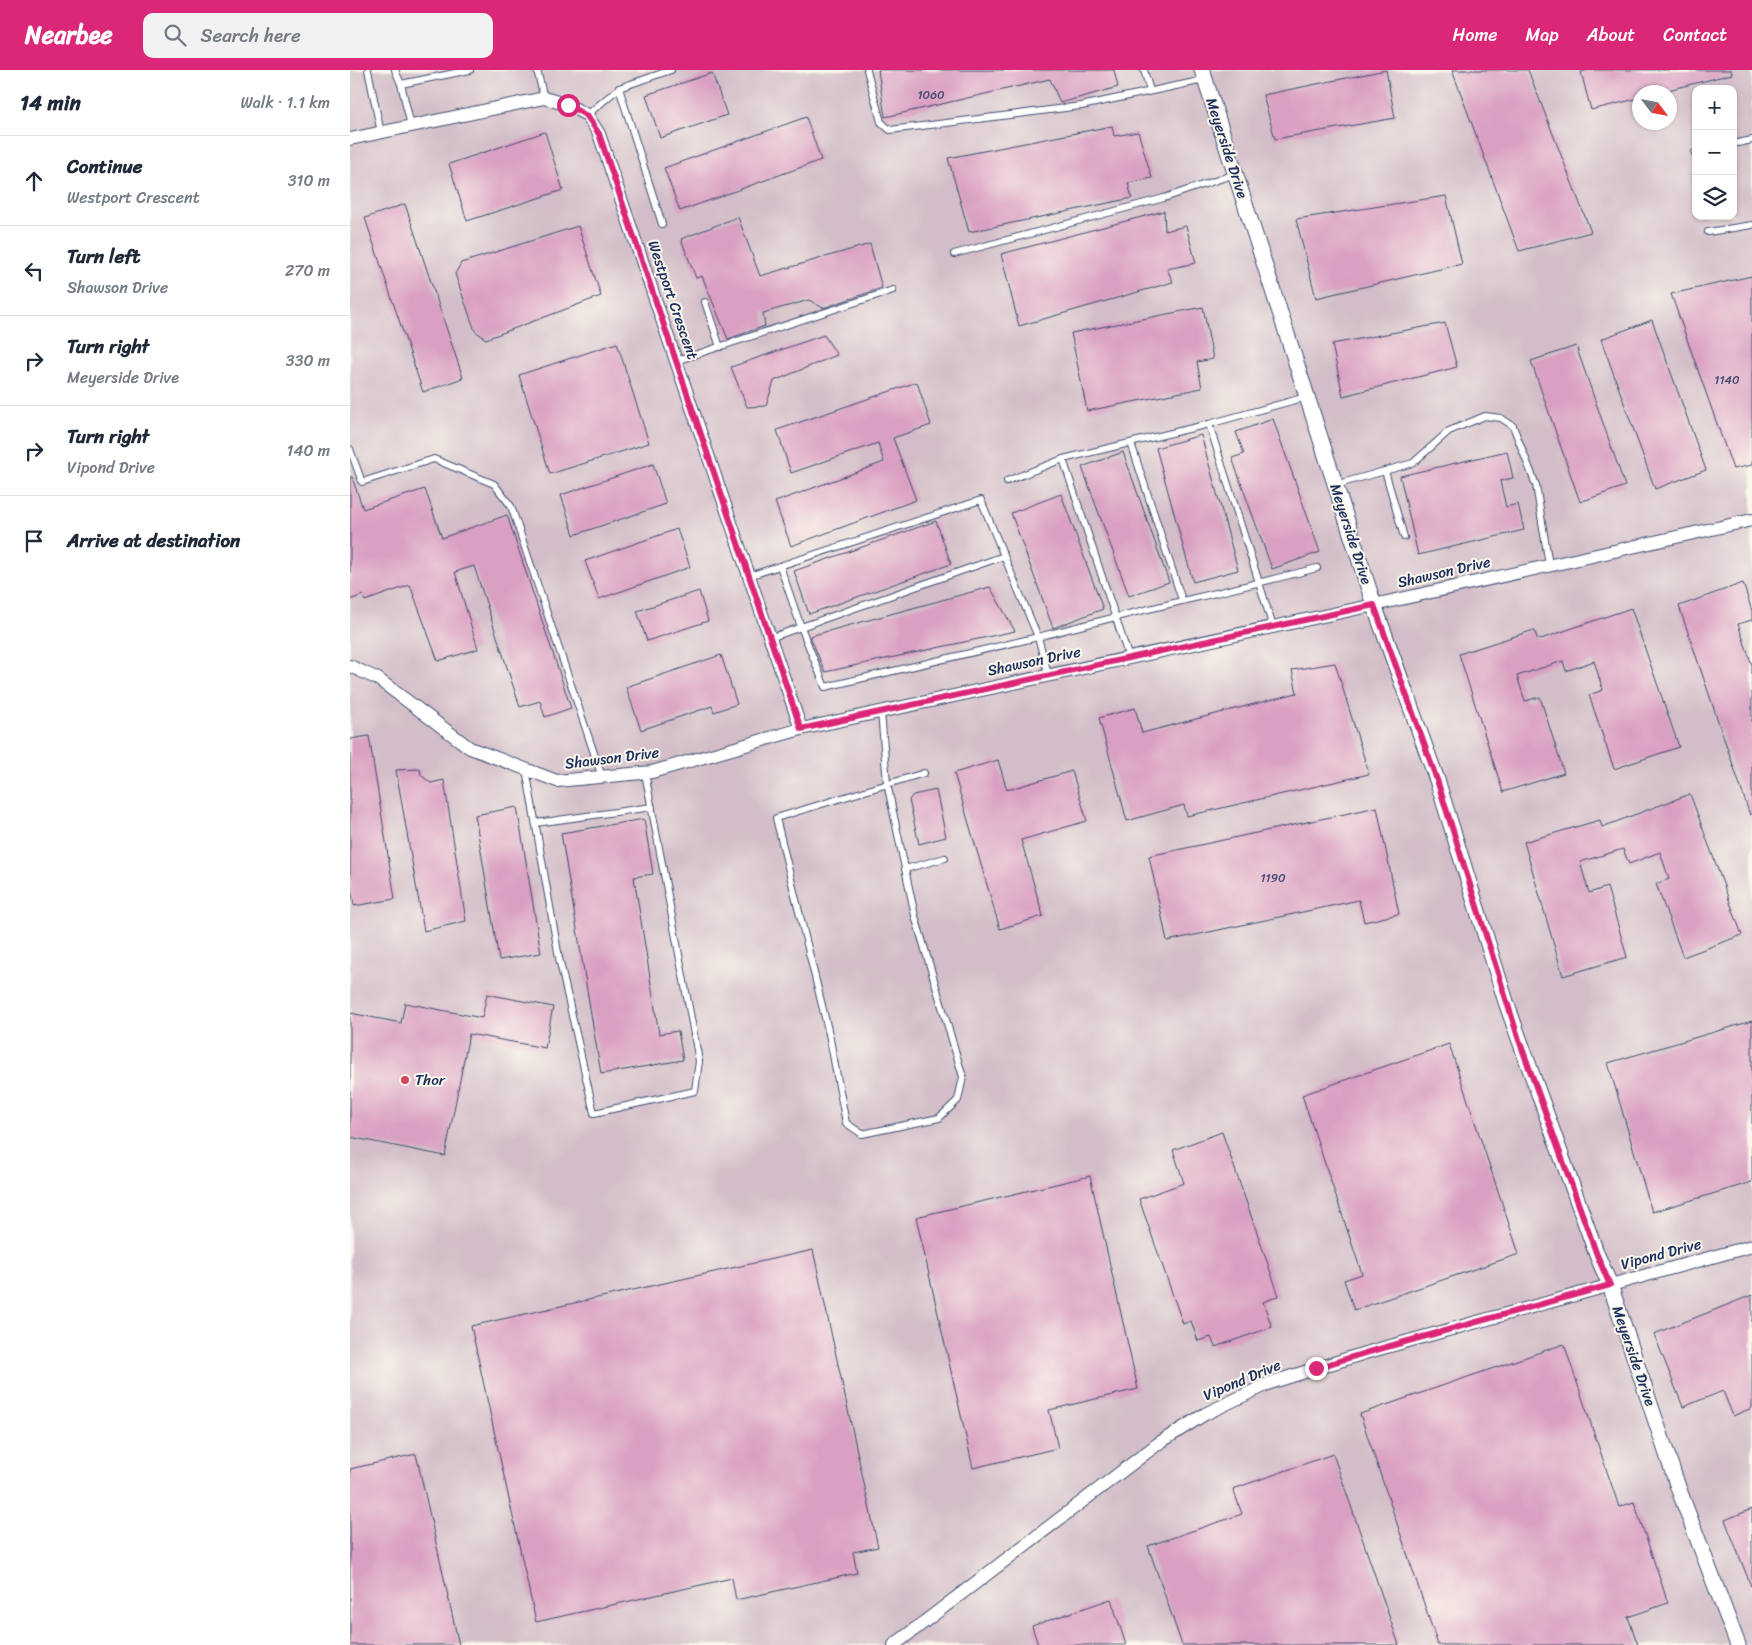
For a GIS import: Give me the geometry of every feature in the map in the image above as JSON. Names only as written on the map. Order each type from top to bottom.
[{"type":"street","name":"Meyerside Drive","points":[[1203,75],[1374,605],[1435,773],[1519,1040],[1597,1255],[1610,1285],[1679,1490],[1738,1645]]},
{"type":"street","name":"Westport Crescent","points":[[350,139],[544,98],[568,105],[587,116],[599,134],[801,729]]},
{"type":"street","name":"Shawson Drive","points":[[350,666],[378,679],[470,748],[557,781],[645,772],[801,729],[1048,674],[1374,605],[1752,520]]},
{"type":"street","name":"Vipond Drive","points":[[894,1645],[1159,1443],[1226,1403],[1270,1383],[1365,1353],[1752,1246]]},
{"type":"lane","points":[[368,70],[381,133]]},
{"type":"lane","points":[[395,70],[401,84],[412,126]]},
{"type":"lane","points":[[401,84],[470,70]]},
{"type":"lane","points":[[537,70],[544,98]]},
{"type":"lane","points":[[587,116],[619,88],[671,70]]},
{"type":"lane","points":[[866,70],[881,122],[890,130],[1081,106],[1150,91],[1203,75]]},
{"type":"lane","points":[[1144,70],[1150,91]]},
{"type":"lane","points":[[619,88],[662,224]]},
{"type":"lane","points":[[1737,143],[1752,140]]},
{"type":"lane","points":[[954,254],[1164,198],[1235,174]]},
{"type":"lane","points":[[1708,232],[1752,225]]},
{"type":"lane","points":[[676,361],[893,290]]},
{"type":"lane","points":[[705,302],[720,347]]},
{"type":"lane","points":[[1007,481],[1063,459],[1209,424],[1307,396]]},
{"type":"lane","points":[[1336,484],[1414,463],[1449,431],[1485,416],[1501,418],[1513,426],[1536,485],[1549,565]]},
{"type":"lane","points":[[1209,424],[1273,627]]},
{"type":"lane","points":[[1131,443],[1182,600]]},
{"type":"lane","points":[[350,449],[362,482],[434,459],[494,484],[505,498],[511,506],[602,776]]},
{"type":"lane","points":[[1063,459],[1129,658]]},
{"type":"lane","points":[[1385,471],[1404,537]]},
{"type":"lane","points":[[749,576],[981,500],[1038,637],[1048,674]]},
{"type":"lane","points":[[770,638],[1004,556]]},
{"type":"lane","points":[[780,566],[801,627],[825,687],[1317,568]]},
{"type":"lane","points":[[881,712],[886,783],[914,916],[963,1077],[958,1100],[939,1118],[862,1134],[846,1123],[829,1034],[776,818],[886,783],[924,772]]},
{"type":"lane","points":[[526,769],[559,958],[594,1113],[695,1091],[699,1061],[645,772]]},
{"type":"lane","points":[[536,823],[652,807]]},
{"type":"lane","points":[[905,869],[945,858]]},
{"type":"shaded area","points":[[350,70],[1752,70],[1752,1645],[350,1645]]},
{"type":"building","points":[[878,70],[1114,70],[1118,87],[1060,103],[1050,79],[885,117]]},
{"type":"building","points":[[1386,70],[1395,118],[1275,139],[1263,95]]},
{"type":"building","points":[[1452,70],[1528,70],[1591,232],[1519,251]]},
{"type":"building","points":[[1588,70],[1731,70],[1732,74],[1677,88],[1677,85],[1632,85],[1632,100],[1591,110],[1581,72]]},
{"type":"building","points":[[712,73],[727,115],[660,138],[646,95]]},
{"type":"building","points":[[806,117],[821,160],[680,211],[664,168]]},
{"type":"building","points":[[1112,126],[1114,136],[1138,132],[1152,178],[1128,183],[1132,198],[969,232],[948,158]]},
{"type":"building","points":[[545,132],[563,190],[467,221],[449,164]]},
{"type":"building","points":[[1446,196],[1462,264],[1316,298],[1296,219]]},
{"type":"building","points":[[405,204],[463,378],[423,392],[365,218]]},
{"type":"building","points":[[1164,211],[1165,231],[1186,226],[1196,263],[1167,269],[1173,282],[1019,326],[1001,254]]},
{"type":"building","points":[[738,217],[760,276],[870,244],[882,288],[823,308],[809,300],[763,313],[765,326],[728,339],[702,276],[696,278],[681,239]]},
{"type":"building","points":[[578,226],[601,296],[486,339],[475,331],[455,274],[461,263]]},
{"type":"building","points":[[1752,276],[1752,465],[1733,469],[1671,294]]},
{"type":"building","points":[[1203,307],[1213,359],[1197,362],[1202,388],[1087,411],[1071,333]]},
{"type":"building","points":[[1652,320],[1706,470],[1655,489],[1601,339]]},
{"type":"building","points":[[1445,323],[1457,367],[1343,396],[1332,344]]},
{"type":"building","points":[[824,335],[837,355],[774,381],[766,406],[747,407],[731,367]]},
{"type":"building","points":[[617,343],[649,443],[550,474],[519,375]]},
{"type":"building","points":[[1576,346],[1625,486],[1580,502],[1531,361]]},
{"type":"building","points":[[917,382],[931,425],[893,438],[916,500],[791,546],[775,502],[884,462],[878,443],[791,473],[777,430]]},
{"type":"building","points":[[1273,419],[1320,552],[1272,569],[1232,458],[1244,454],[1236,432]]},
{"type":"building","points":[[1201,435],[1238,570],[1193,582],[1156,448]]},
{"type":"building","points":[[1507,451],[1513,478],[1500,481],[1506,507],[1518,504],[1524,530],[1418,555],[1400,476]]},
{"type":"building","points":[[1123,452],[1169,582],[1129,596],[1082,467]]},
{"type":"building","points":[[653,464],[666,504],[574,535],[561,495]]},
{"type":"building","points":[[350,477],[352,477],[363,509],[425,489],[442,538],[507,515],[571,708],[545,717],[540,701],[520,707],[474,566],[455,572],[478,649],[438,661],[410,585],[365,601],[363,595],[350,600]]},
{"type":"building","points":[[1061,494],[1103,609],[1053,628],[1011,513]]},
{"type":"building","points":[[936,521],[951,564],[809,614],[794,571]]},
{"type":"building","points":[[677,529],[690,567],[599,599],[585,561]]},
{"type":"building","points":[[1743,583],[1752,611],[1752,620],[1738,624],[1752,665],[1752,814],[1750,815],[1679,606]]},
{"type":"building","points":[[990,587],[1015,631],[825,672],[810,636]]},
{"type":"building","points":[[699,591],[708,621],[647,641],[637,611]]},
{"type":"building","points":[[1631,608],[1679,747],[1614,769],[1589,695],[1603,690],[1594,661],[1566,671],[1563,661],[1517,676],[1525,701],[1540,697],[1564,773],[1503,792],[1459,654],[1534,630],[1538,640]]},
{"type":"building","points":[[721,655],[737,704],[714,712],[712,706],[641,730],[626,687]]},
{"type":"building","points":[[1335,663],[1369,774],[1187,816],[1184,805],[1127,821],[1099,718],[1135,708],[1142,733],[1297,693],[1292,670]]},
{"type":"building","points":[[369,736],[395,899],[354,906],[350,882],[350,739]]},
{"type":"building","points":[[998,760],[1007,790],[1072,771],[1087,821],[1021,840],[1043,916],[1000,929],[954,773]]},
{"type":"building","points":[[420,769],[421,775],[431,783],[444,780],[466,921],[424,931],[396,770]]},
{"type":"building","points":[[936,790],[946,837],[919,844],[909,800],[913,795]]},
{"type":"building","points":[[1690,794],[1742,935],[1683,957],[1656,884],[1669,879],[1660,852],[1629,864],[1623,849],[1580,862],[1589,893],[1607,887],[1627,957],[1563,976],[1524,842],[1600,820],[1602,827]]},
{"type":"building","points":[[517,807],[541,953],[499,960],[475,815]]},
{"type":"building","points":[[1377,807],[1399,914],[1364,922],[1359,900],[1167,941],[1149,856]]},
{"type":"building","points":[[644,819],[653,874],[634,877],[659,1034],[678,1031],[683,1060],[601,1074],[561,833]]},
{"type":"building","name":"Thor","points":[[487,994],[553,1007],[545,1048],[469,1034],[445,1156],[350,1137],[350,1013],[401,1023],[405,1003],[482,1018]]},
{"type":"building","points":[[1752,1021],[1752,1182],[1652,1212],[1608,1063]]},
{"type":"building","points":[[1449,1044],[1519,1254],[1354,1310],[1344,1280],[1362,1274],[1302,1095]]},
{"type":"building","points":[[1222,1132],[1279,1296],[1263,1302],[1272,1327],[1215,1347],[1211,1337],[1198,1341],[1191,1321],[1183,1324],[1139,1199],[1184,1183],[1173,1150]]},
{"type":"building","points":[[1090,1176],[1138,1389],[1049,1410],[1058,1448],[973,1468],[916,1217]]},
{"type":"building","points":[[813,1250],[878,1547],[853,1552],[857,1573],[736,1600],[732,1578],[536,1622],[471,1326]]},
{"type":"building","points":[[1752,1295],[1752,1408],[1733,1416],[1723,1391],[1683,1407],[1654,1334]]},
{"type":"building","points":[[1564,1344],[1619,1507],[1634,1502],[1668,1603],[1628,1617],[1638,1645],[1438,1645],[1360,1414]]},
{"type":"building","points":[[416,1454],[459,1645],[350,1645],[350,1469]]},
{"type":"building","points":[[1333,1454],[1399,1645],[1182,1645],[1148,1546],[1242,1514],[1233,1489]]},
{"type":"building","points":[[1752,1509],[1752,1586],[1751,1586],[1725,1520]]},
{"type":"building","points":[[1111,1599],[1126,1645],[1038,1645],[1032,1626]]},
{"type":"place","name":"Thor","points":[[405,1080]]},
{"type":"route","points":[[568,105],[587,116],[599,134],[801,729],[1048,674],[1374,605],[1428,751],[1519,1040],[1597,1255],[1610,1285],[1316,1368]]}]
